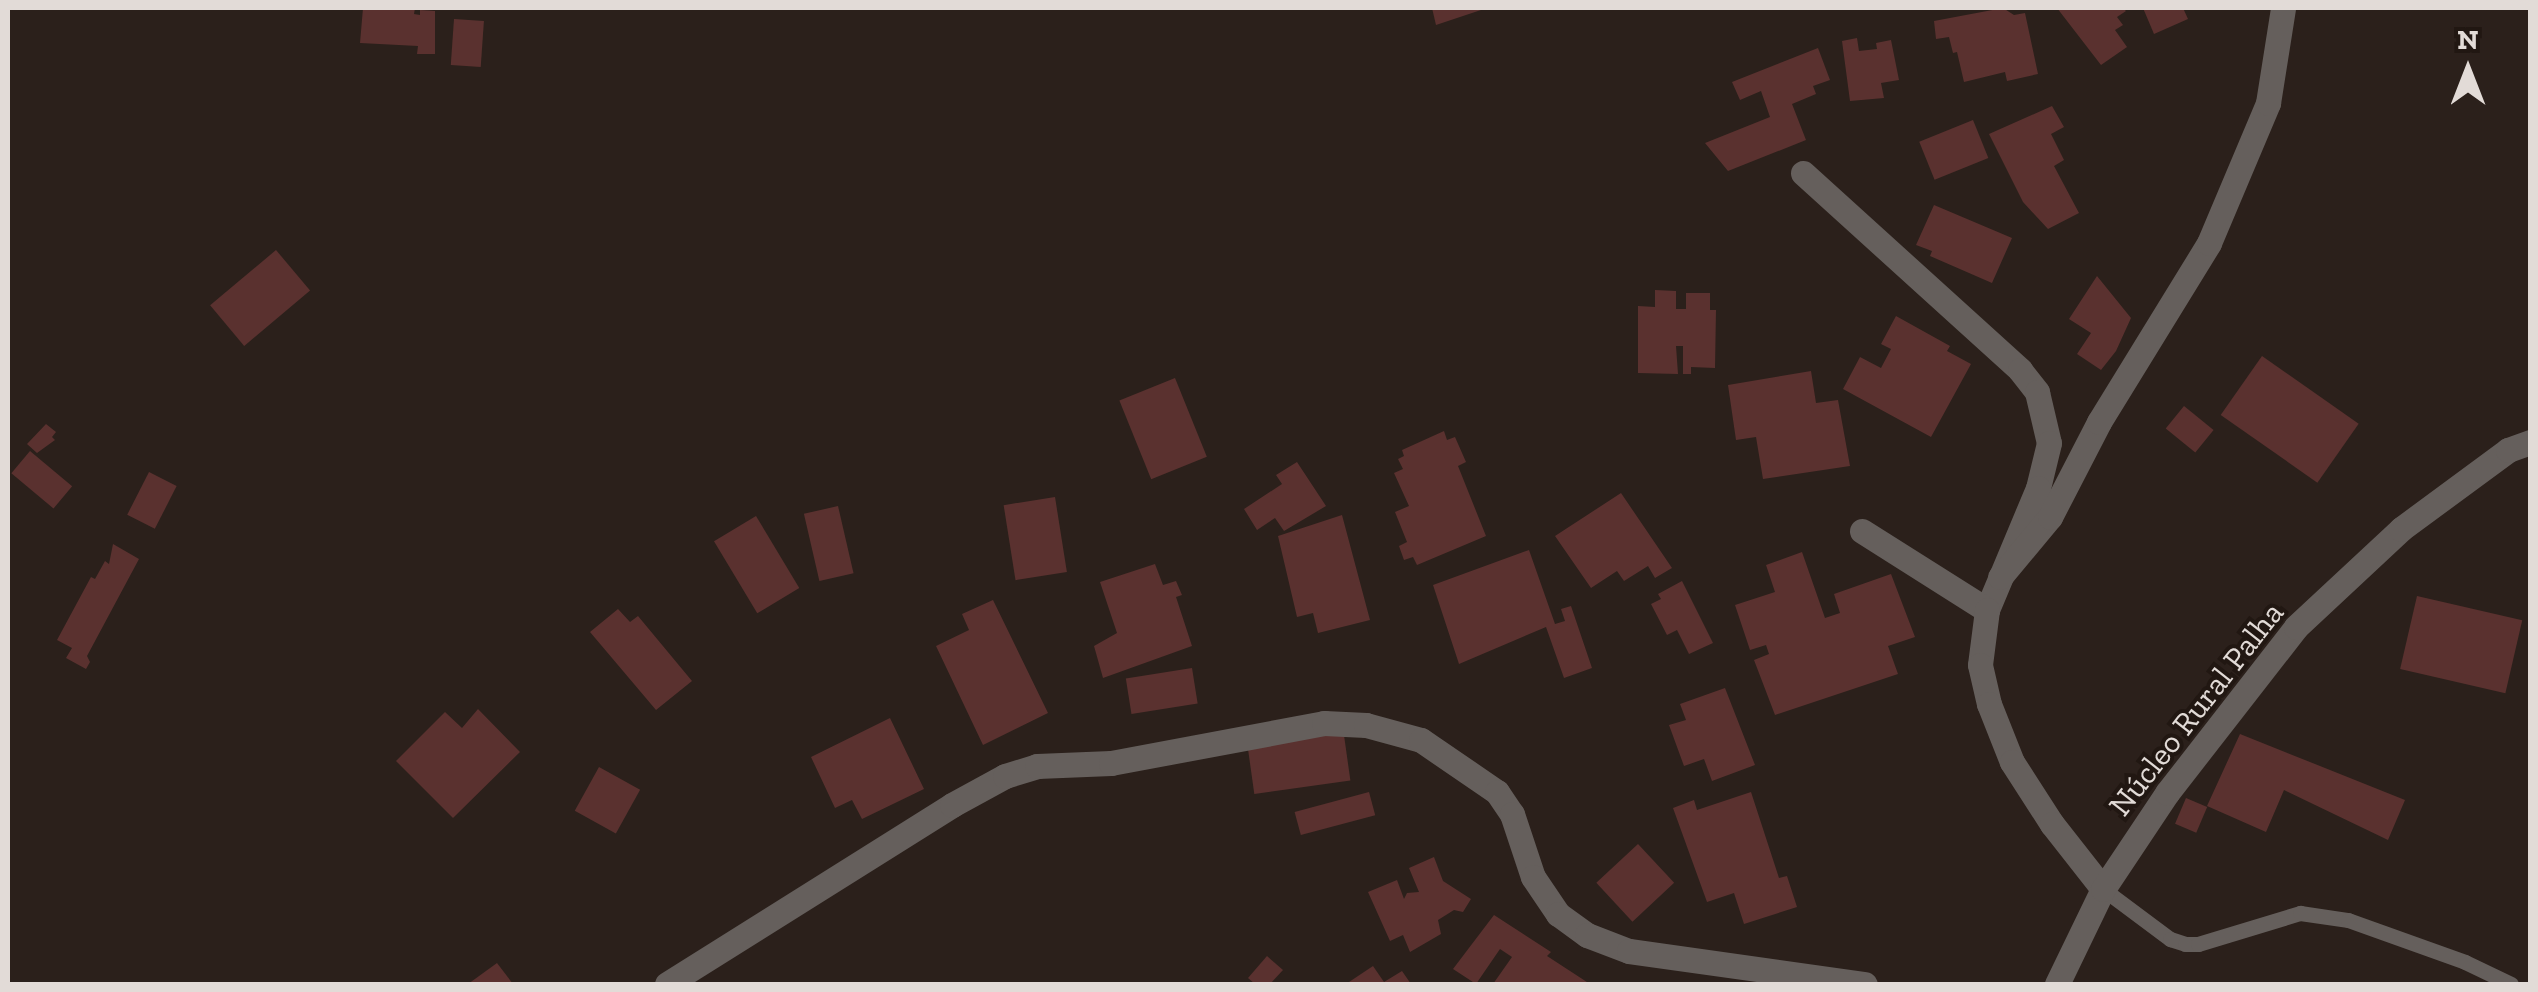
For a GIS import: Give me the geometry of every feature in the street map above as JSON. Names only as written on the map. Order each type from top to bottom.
[{"type":"street","points":[[2000,577],[2050,517],[2100,422],[2208,243],[2268,103],[2283,8]]},
{"type":"street","points":[[1803,173],[2020,370],[2037,392],[2050,444],[2038,488],[1988,610],[1980,665],[1988,704],[2012,762],[2052,824],[2103,889]]},
{"type":"street","name":"Núcleo Rural Palha","points":[[2058,984],[2103,889],[2167,793],[2296,627],[2401,529],[2508,450],[2530,442]]},
{"type":"street","points":[[1862,532],[1988,610]]},
{"type":"street","points":[[667,984],[952,805],[1005,776],[1037,766],[1111,764],[1324,723],[1366,725],[1421,740],[1498,792],[1512,814],[1533,877],[1558,914],[1588,935],[1628,951],[1865,984]]},
{"type":"lane","points":[[2103,889],[2170,940],[2185,944],[2198,944],[2300,913],[2348,920],[2465,962],[2511,984]]},
{"type":"building","points":[[363,8],[415,8],[414,14],[420,15],[420,10],[435,11],[435,54],[417,54],[418,46],[360,43]]},
{"type":"building","points":[[1432,8],[1487,8],[1436,25]]},
{"type":"building","points":[[2003,8],[2014,15],[2025,13],[2038,74],[2007,81],[2005,72],[1964,82],[1957,52],[1953,53],[1949,37],[1936,39],[1934,21]]},
{"type":"building","points":[[2057,8],[2123,8],[2126,11],[2117,17],[2123,25],[2115,30],[2127,47],[2101,65]]},
{"type":"building","points":[[2143,8],[2183,8],[2188,19],[2154,34]]},
{"type":"building","points":[[454,19],[484,21],[481,67],[451,65]]},
{"type":"building","points":[[1857,38],[1859,51],[1877,49],[1876,43],[1891,40],[1899,80],[1881,83],[1884,98],[1850,101],[1842,41]]},
{"type":"building","points":[[1818,48],[1830,80],[1813,86],[1816,94],[1792,104],[1806,140],[1728,171],[1705,143],[1770,117],[1761,91],[1740,100],[1732,82]]},
{"type":"building","points":[[2052,106],[2064,127],[2051,134],[2064,160],[2054,166],[2079,213],[2048,229],[2023,202],[1989,134]]},
{"type":"building","points":[[1973,120],[1988,158],[1935,180],[1919,142]]},
{"type":"building","points":[[1934,205],[2012,238],[1992,283],[1930,256],[1932,251],[1916,245]]},
{"type":"building","points":[[276,250],[310,291],[244,346],[210,305]]},
{"type":"building","points":[[2097,276],[2131,318],[2116,351],[2101,370],[2077,354],[2091,333],[2069,319]]},
{"type":"building","points":[[1655,290],[1676,291],[1676,309],[1686,309],[1686,293],[1710,293],[1710,310],[1716,310],[1715,368],[1691,367],[1691,374],[1683,374],[1683,346],[1676,346],[1678,374],[1638,373],[1638,306],[1655,307]]},
{"type":"building","points":[[1896,316],[1950,346],[1947,351],[1971,364],[1931,437],[1843,389],[1860,357],[1881,368],[1891,349],[1881,344]]},
{"type":"building","points":[[2262,356],[2359,424],[2317,483],[2221,415]]},
{"type":"building","points":[[1811,371],[1816,403],[1838,400],[1850,466],[1763,479],[1756,437],[1736,440],[1728,385]]},
{"type":"building","points":[[1175,378],[1207,457],[1151,479],[1119,400]]},
{"type":"building","points":[[2184,406],[2214,430],[2195,452],[2166,429]]},
{"type":"building","points":[[46,424],[56,432],[52,437],[55,440],[37,453],[27,444]]},
{"type":"building","points":[[1444,431],[1447,440],[1455,437],[1466,462],[1458,466],[1486,536],[1417,565],[1413,557],[1404,560],[1399,546],[1407,542],[1395,512],[1409,506],[1394,473],[1403,469],[1398,459],[1404,456],[1402,450]]},
{"type":"building","points":[[30,451],[72,486],[53,509],[11,473]]},
{"type":"building","points":[[1297,462],[1326,506],[1284,531],[1275,518],[1257,530],[1244,509],[1282,484],[1276,475]]},
{"type":"building","points":[[149,472],[177,486],[155,529],[127,515]]},
{"type":"building","points":[[1621,493],[1672,568],[1655,578],[1648,566],[1624,581],[1617,571],[1591,588],[1555,536]]},
{"type":"building","points":[[1055,497],[1067,572],[1016,580],[1004,505]]},
{"type":"building","points":[[838,506],[854,573],[819,581],[804,514]]},
{"type":"building","points":[[1342,515],[1370,620],[1318,633],[1313,613],[1297,617],[1278,536]]},
{"type":"building","points":[[756,516],[799,588],[757,613],[714,541]]},
{"type":"building","points":[[113,544],[139,559],[87,656],[90,662],[86,669],[66,658],[72,648],[57,640],[91,577],[95,579],[105,561],[109,564]]},
{"type":"building","points":[[1529,550],[1555,624],[1565,621],[1561,609],[1571,606],[1592,668],[1564,678],[1546,627],[1459,664],[1433,585]]},
{"type":"building","points":[[1802,552],[1825,618],[1840,613],[1834,594],[1891,574],[1915,637],[1888,646],[1898,674],[1775,715],[1754,660],[1769,654],[1766,645],[1750,650],[1735,605],[1775,592],[1766,565]]},
{"type":"building","points":[[1155,564],[1163,585],[1176,581],[1182,595],[1176,597],[1192,646],[1103,678],[1094,646],[1117,633],[1100,582]]},
{"type":"building","points":[[1682,581],[1713,643],[1689,654],[1677,630],[1667,635],[1651,604],[1661,599],[1658,594]]},
{"type":"building","points":[[2417,596],[2522,620],[2505,693],[2400,669]]},
{"type":"building","points":[[993,600],[1048,713],[983,745],[936,646],[969,630],[962,614]]},
{"type":"building","points":[[618,609],[630,622],[638,616],[692,681],[656,710],[590,632]]},
{"type":"building","points":[[1192,668],[1198,704],[1131,714],[1126,678]]},
{"type":"building","points":[[1725,688],[1755,765],[1712,781],[1704,759],[1684,766],[1669,725],[1686,720],[1680,704]]},
{"type":"building","points":[[478,709],[520,752],[453,818],[396,761],[445,712],[462,728]]},
{"type":"building","points":[[890,718],[924,789],[862,819],[852,800],[835,808],[811,757]]},
{"type":"building","points":[[1343,728],[1350,780],[1254,794],[1247,741]]},
{"type":"building","points":[[2240,734],[2405,800],[2388,840],[2284,790],[2266,832],[2207,806]]},
{"type":"building","points":[[599,767],[640,790],[616,834],[575,811]]},
{"type":"building","points":[[1369,792],[1375,815],[1301,835],[1295,812]]},
{"type":"building","points":[[1751,792],[1779,878],[1787,876],[1797,907],[1744,924],[1734,893],[1707,902],[1673,808],[1694,800],[1697,810]]},
{"type":"building","points":[[2186,798],[2207,807],[2196,833],[2175,824]]},
{"type":"building","points":[[1638,844],[1674,883],[1632,922],[1596,883]]},
{"type":"building","points":[[1434,857],[1443,881],[1471,899],[1463,912],[1454,910],[1438,920],[1441,934],[1410,952],[1403,935],[1390,941],[1368,892],[1397,880],[1404,899],[1407,893],[1419,892],[1409,868]]},
{"type":"building","points":[[1494,915],[1551,952],[1547,956],[1590,984],[1493,984],[1512,957],[1500,949],[1476,984],[1453,969]]},
{"type":"building","points":[[1267,956],[1283,970],[1270,984],[1255,984],[1248,978]]},
{"type":"building","points":[[497,963],[513,984],[468,984]]},
{"type":"building","points":[[1373,966],[1384,982],[1402,971],[1411,984],[1346,984]]}]
